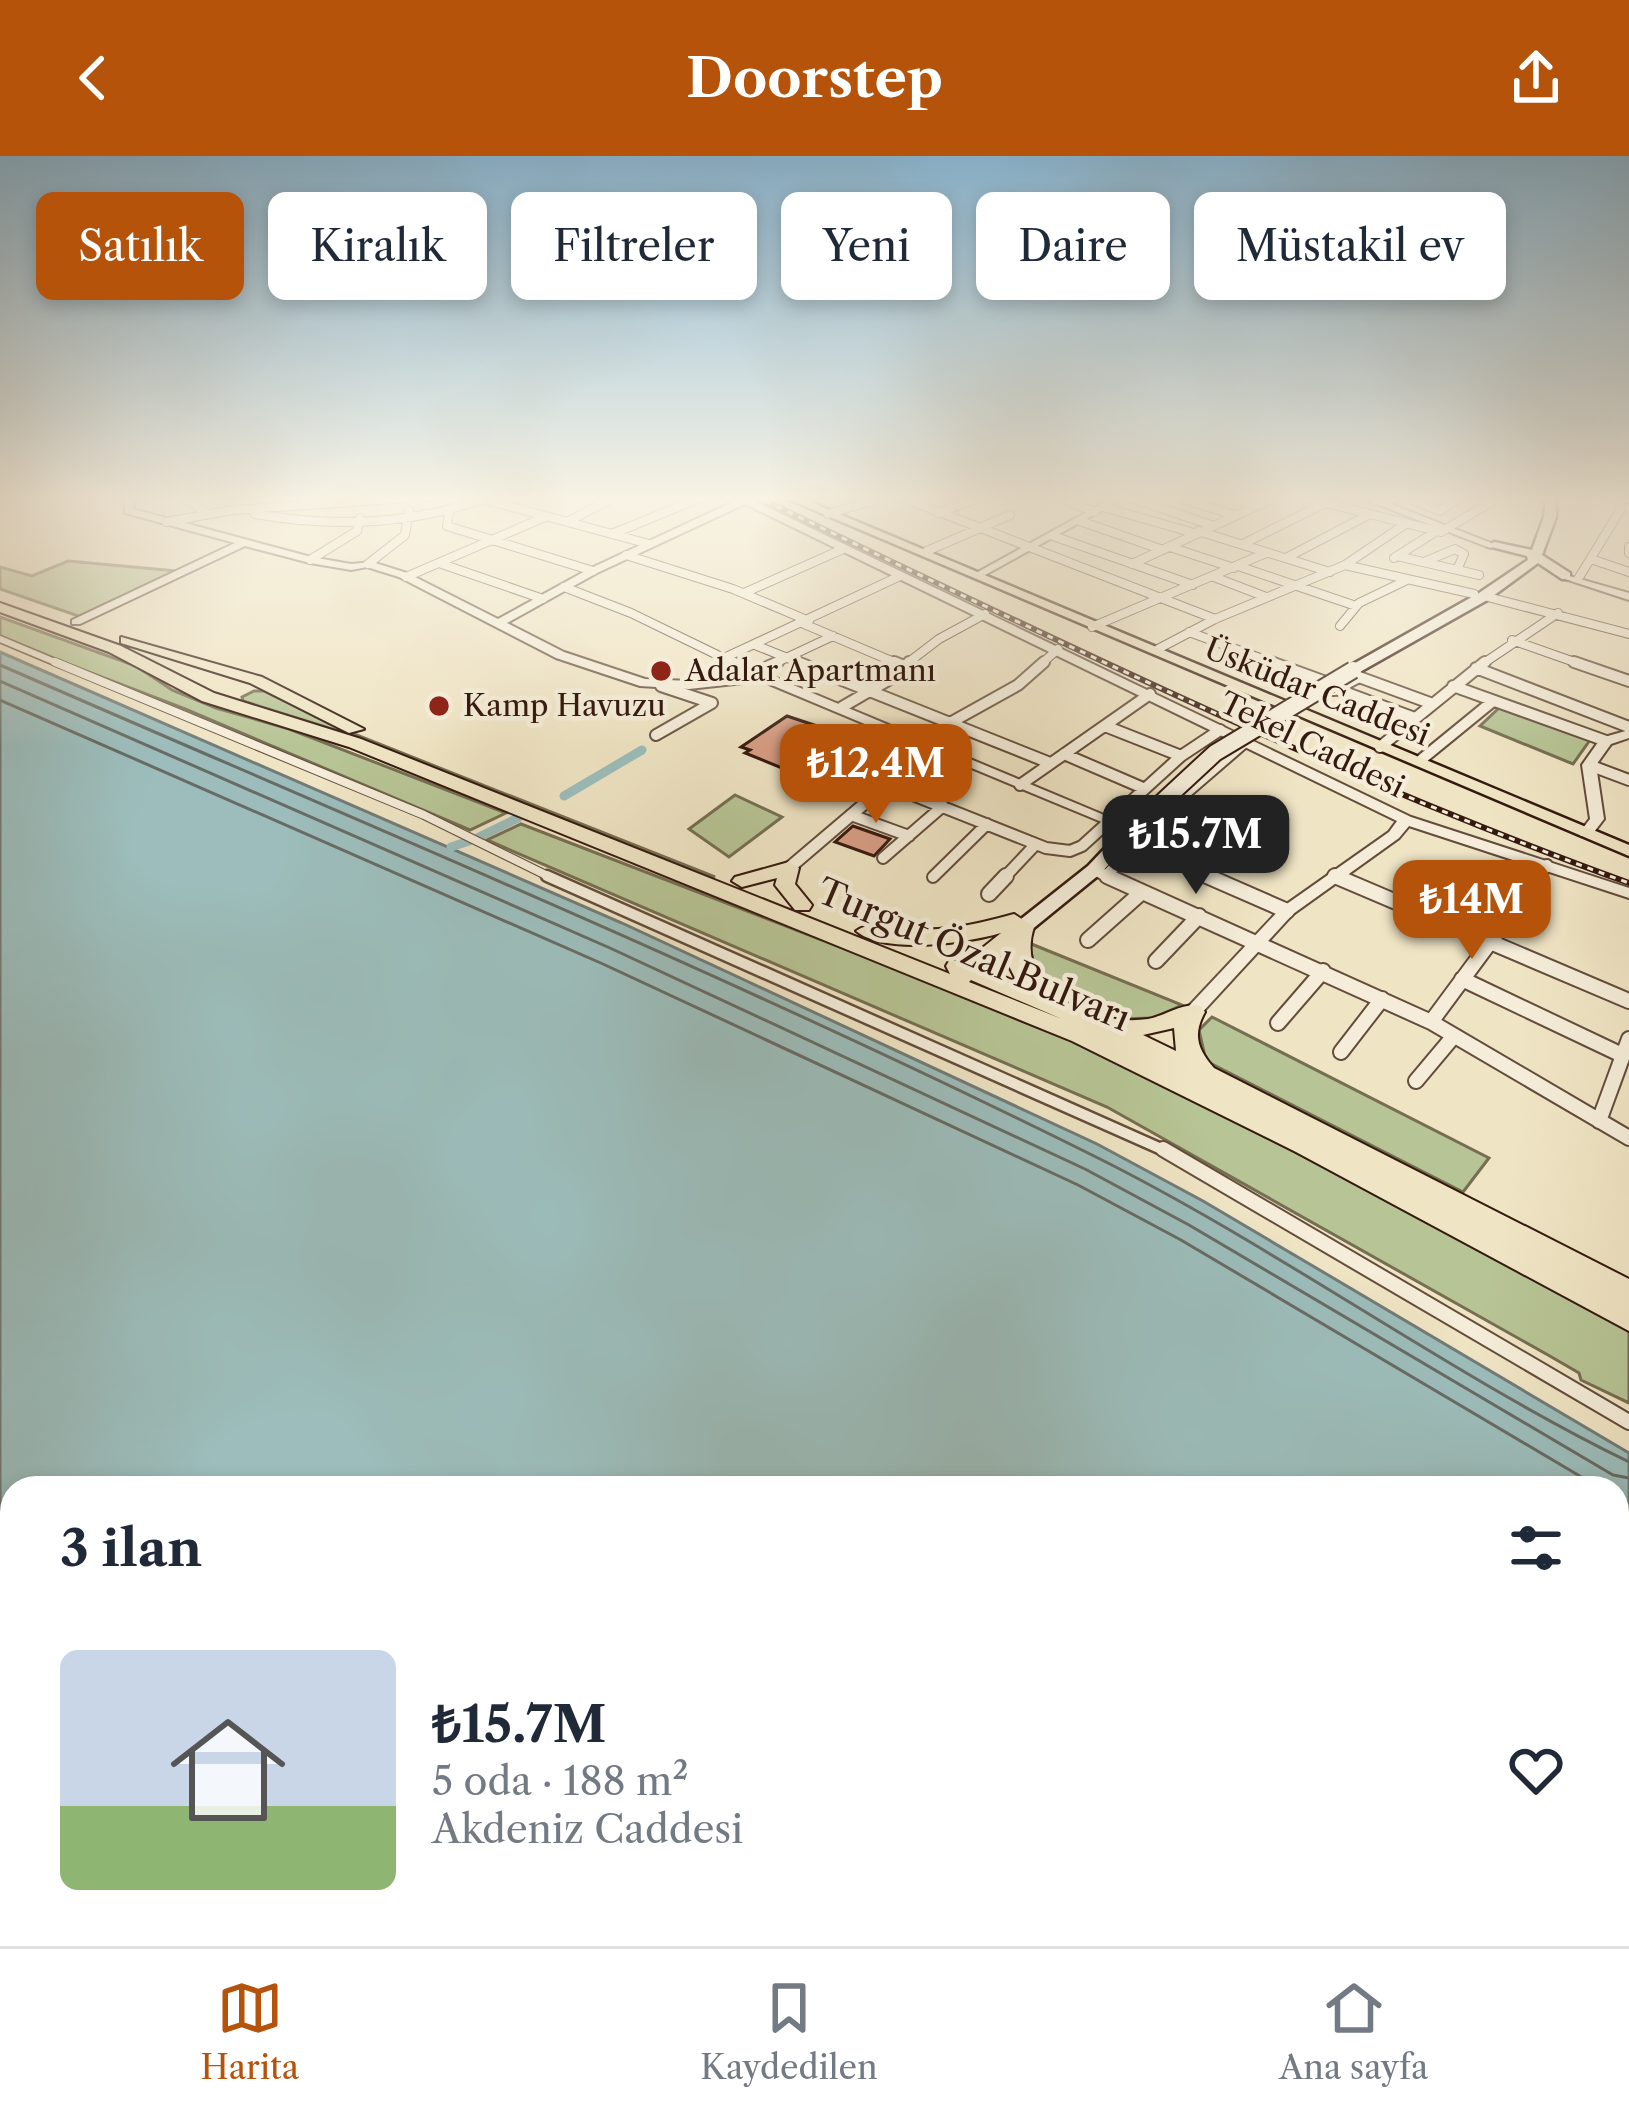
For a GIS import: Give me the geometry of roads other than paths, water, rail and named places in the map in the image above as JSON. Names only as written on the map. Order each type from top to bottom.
[{"type":"highway","name":"Turgut Özal Bulvarı","points":[[0,596],[256,680],[360,731],[867,931],[1199,1091],[1629,1318]]},
{"type":"highway","name":"Turgut Özal Bulvarı","points":[[0,608],[115,649],[208,697],[355,743],[1089,1020],[1210,1076],[1629,1293]]},
{"type":"highway","points":[[153,668],[206,688],[231,680],[206,664]]},
{"type":"highway","points":[[259,714],[238,697],[259,689],[290,696]]},
{"type":"highway","points":[[742,881],[789,868],[785,885],[802,905]]},
{"type":"highway","points":[[959,973],[1018,924]]},
{"type":"highway","points":[[867,931],[935,938],[1018,924]]},
{"type":"highway","points":[[1018,924],[1020,970],[1055,1006]]},
{"type":"highway","points":[[1089,1020],[1130,1029],[1193,1012]]},
{"type":"highway","points":[[1193,1012],[1185,1025],[1188,1054],[1210,1076]]},
{"type":"main road","name":"Üsküdar Caddesi","points":[[990,580],[1629,847]]},
{"type":"main road","points":[[1018,924],[1215,753],[1497,580]]},
{"type":"main road","name":"Üsküdar Caddesi","points":[[1096,625],[1299,710]]},
{"type":"main road","name":"Üsküdar Caddesi","points":[[1382,744],[1588,830]]},
{"type":"main road","points":[[1018,924],[1100,873],[1124,832]]},
{"type":"street","points":[[76,622],[166,580]]},
{"type":"street","points":[[411,580],[560,655],[669,685],[712,703],[656,735]]},
{"type":"street","points":[[487,580],[543,599]]},
{"type":"street","points":[[499,623],[578,580]]},
{"type":"street","points":[[702,580],[744,593],[904,666]]},
{"type":"street","points":[[744,593],[774,580]]},
{"type":"street","points":[[724,658],[893,580]]},
{"type":"street","name":"Tekel Caddesi","points":[[908,580],[985,614]]},
{"type":"street","name":"Tekel Caddesi","points":[[912,580],[1406,820],[1629,893]]},
{"type":"street","points":[[1114,580],[1215,620]]},
{"type":"street","points":[[1176,580],[1192,585]]},
{"type":"street","points":[[1096,625],[1207,580]]},
{"type":"street","points":[[1221,580],[1266,597]]},
{"type":"street","points":[[1274,580],[1356,606]]},
{"type":"street","points":[[1158,649],[1311,580]]},
{"type":"street","points":[[1340,626],[1343,616],[1356,606],[1408,580]]},
{"type":"street","points":[[1411,580],[1629,634]]},
{"type":"street","points":[[1579,580],[1629,597]]},
{"type":"street","points":[[564,587],[632,613],[757,676],[842,707],[1020,784],[1287,911]]},
{"type":"street","points":[[1382,744],[1512,640],[1558,613]]},
{"type":"street","points":[[842,707],[904,671],[904,666],[939,639],[985,614]]},
{"type":"street","points":[[1189,632],[1412,717]]},
{"type":"street","points":[[669,685],[757,676],[832,636]]},
{"type":"street","points":[[0,639],[404,806],[686,938],[1158,1146],[1629,1422]]},
{"type":"street","points":[[1512,640],[1629,681]]},
{"type":"street","points":[[755,645],[1050,764]]},
{"type":"street","points":[[948,724],[1018,685],[1058,649]]},
{"type":"street","points":[[1476,668],[1629,730]]},
{"type":"street","points":[[1299,710],[1359,677],[1430,703]]},
{"type":"street","points":[[1453,686],[1606,741]]},
{"type":"street","points":[[1020,784],[1150,694]]},
{"type":"street","points":[[1422,759],[1492,700]]},
{"type":"street","points":[[1105,725],[1181,756]]},
{"type":"street","points":[[1124,832],[1137,786],[1220,730]]},
{"type":"street","points":[[1588,830],[1597,819],[1588,765],[1606,741],[1629,730]]},
{"type":"street","points":[[885,784],[1036,844],[1070,851],[1124,832],[1246,742]]},
{"type":"street","points":[[789,868],[931,747]]},
{"type":"street","points":[[1064,754],[1137,786]]},
{"type":"street","points":[[1588,765],[1629,780]]},
{"type":"street","points":[[883,858],[943,806]]},
{"type":"street","points":[[851,815],[909,836]]},
{"type":"street","points":[[1193,1012],[1287,911],[1394,835],[1406,820]]},
{"type":"street","points":[[933,877],[987,824]]},
{"type":"street","points":[[989,894],[1036,844]]},
{"type":"street","points":[[1431,1022],[1546,865]]},
{"type":"street","points":[[1100,873],[1431,1022],[1629,1138]]},
{"type":"street","points":[[1335,876],[1629,1001]]},
{"type":"street","points":[[1088,940],[1142,892]]},
{"type":"street","points":[[1156,961],[1199,916]]},
{"type":"street","points":[[1279,1023],[1323,971]]},
{"type":"street","points":[[1462,979],[1625,1058],[1599,1121]]},
{"type":"street","points":[[1341,1052],[1382,999]]},
{"type":"street","points":[[1416,1081],[1453,1037]]},
{"type":"water","points":[[0,652],[622,923],[1097,1144],[1203,1201],[1629,1453],[1629,1476],[0,1476]]},
{"type":"waterway","points":[[564,796],[642,750]]},
{"type":"waterway","points":[[479,837],[518,818]]},
{"type":"waterway","points":[[451,847],[469,841]]},
{"type":"railway","points":[[931,580],[1296,749],[1629,883]]},
{"type":"place","name":"Adalar Apartmanı","points":[[661,671]]},
{"type":"place","name":"Kamp Havuzu","points":[[439,706]]}]
